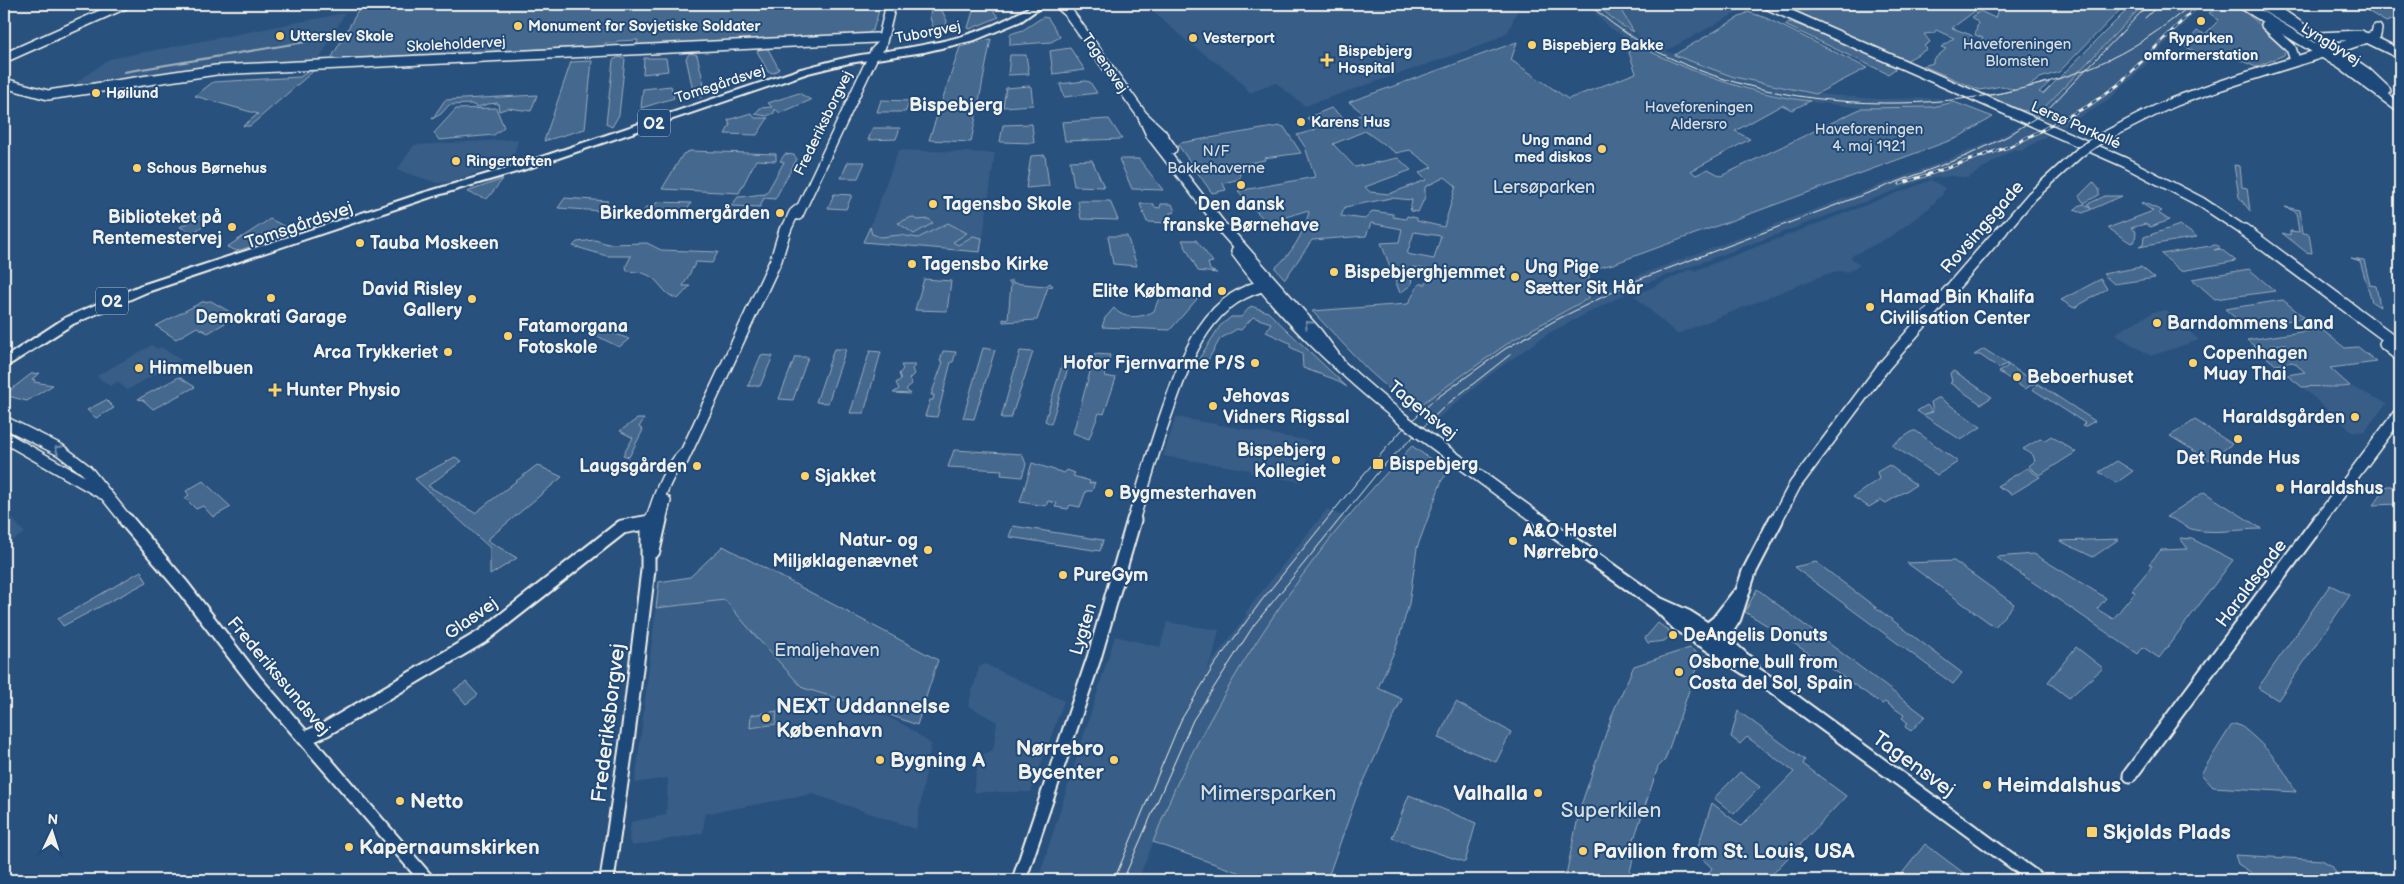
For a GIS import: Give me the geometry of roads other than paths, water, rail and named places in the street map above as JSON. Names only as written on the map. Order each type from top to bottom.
[{"type":"highway","points":[[2247,5],[2267,11],[2313,36]]},
{"type":"main road","name":"Tuborgvej","points":[[873,55],[953,45],[998,29],[1030,7],[1040,4]]},
{"type":"main road","name":"Tomsgårdsvej","points":[[4,364],[68,321],[120,298],[426,195],[504,173],[805,71],[873,55]]},
{"type":"main road","name":"Tomsgårdsvej","points":[[4,372],[58,333],[116,305],[504,173]]},
{"type":"street","points":[[4,58],[125,4]]},
{"type":"street","name":"Frederiksborgvej","points":[[648,570],[662,511],[684,454],[776,260],[790,238],[800,208],[873,55],[881,46],[892,4]]},
{"type":"street","name":"Tagensvej","points":[[1059,4],[1067,8],[1142,115],[1161,133],[1190,176],[1197,192],[1266,286],[1317,334],[1338,362],[1388,407],[1464,466],[1606,569],[1658,604],[1678,624],[1708,635],[1766,681],[2038,880]]},
{"type":"street","name":"Lersø Parkallé","points":[[1766,4],[1802,22]]},
{"type":"street","name":"Lersø Parkallé","points":[[1757,5],[1802,22],[2146,172],[2201,202],[2232,222],[2400,346]]},
{"type":"street","points":[[2247,5],[2291,48],[2292,59]]},
{"type":"street","name":"Lyngbyvej","points":[[2267,11],[2367,73],[2400,102]]},
{"type":"street","name":"Frederiksborgvej","points":[[873,55],[872,47],[887,18]]},
{"type":"street","points":[[2327,49],[2367,35]]},
{"type":"street","points":[[2327,49],[2367,35]]},
{"type":"street","points":[[2313,36],[2330,39],[2367,35],[2400,52]]},
{"type":"street","name":"Lyngbyvej","points":[[2313,36],[2353,73],[2400,108]]},
{"type":"street","name":"Skoleholdervej","points":[[4,83],[38,94],[71,92],[216,70],[876,38]]},
{"type":"street","name":"Rovsingsgade","points":[[1708,635],[1740,594],[1771,529],[1804,471],[1884,366],[2032,196],[2080,152],[2096,141],[2173,103],[2292,59],[2327,49]]},
{"type":"street","name":"Lygten","points":[[1019,880],[1044,802],[1085,689],[1150,463],[1180,374],[1197,338],[1221,309],[1240,293],[1266,286]]},
{"type":"street","name":"Lersø Parkallé","points":[[2321,289],[2400,356]]},
{"type":"street","name":"Haraldsgade","points":[[2130,775],[2400,413]]},
{"type":"street","name":"Frederikssundsvej","points":[[7,423],[60,450],[86,470],[182,586],[255,681],[427,880]]},
{"type":"street","name":"Frederikssundsvej","points":[[4,438],[105,495]]},
{"type":"street","name":"Frederiksborgvej","points":[[607,880],[628,734],[648,570],[650,522],[666,482],[684,454]]},
{"type":"street","points":[[74,476],[86,470]]},
{"type":"street","name":"Glasvej","points":[[306,738],[326,729],[483,636],[622,527],[650,522]]},
{"type":"waterway","points":[[124,72],[305,42]]},
{"type":"tram line","points":[[1589,4],[1639,42],[1698,70],[1763,89],[1831,100],[1901,103],[1970,98],[2035,85],[2087,68]]},
{"type":"tram line","points":[[2087,68],[2149,4]]},
{"type":"tram line","points":[[2145,18],[2160,4]]},
{"type":"tram line","points":[[2087,68],[2121,54],[2146,39],[2192,4]]},
{"type":"tram line","points":[[1114,880],[1181,720],[1213,667],[1262,600],[1357,482],[1401,431],[1434,400],[1505,349],[1556,320],[1635,281],[1966,156],[2008,136],[2046,111],[2087,68]]},
{"type":"tram line","points":[[1123,880],[1193,720],[1254,625],[1383,466],[1445,406],[1511,354]]},
{"type":"railway","points":[[1900,184],[2011,146],[2088,106],[2118,85],[2199,4]]},
{"type":"place","name":"Ryparken omformerstation","points":[[2201,21]]},
{"type":"place","name":"Monument for Sovjetiske Soldater","points":[[518,26]]},
{"type":"place","name":"Utterslev Skole","points":[[280,36]]},
{"type":"place","name":"Vesterport","points":[[1193,38]]},
{"type":"place","name":"Bispebjerg Bakke","points":[[1532,45]]},
{"type":"place","name":"Bispebjerg Hospital","points":[[1327,60]]},
{"type":"place","name":"Høilund","points":[[96,93]]},
{"type":"place","name":"Karens Hus","points":[[1301,122]]},
{"type":"place","name":"Ung mand med diskos","points":[[1602,149]]},
{"type":"place","name":"Ringertoften","points":[[456,161]]},
{"type":"place","name":"Schous Børnehus","points":[[137,168]]},
{"type":"place","name":"Den dansk franske Børnehave","points":[[1241,185]]},
{"type":"place","name":"Tagensbo Skole","points":[[933,204]]},
{"type":"place","name":"Birkedommergården","points":[[780,213]]},
{"type":"place","name":"Biblioteket på Rentemestervej","points":[[232,227]]},
{"type":"place","name":"Tauba Moskeen","points":[[360,243]]},
{"type":"place","name":"Tagensbo Kirke","points":[[912,264]]},
{"type":"place","name":"Bispebjerghjemmet","points":[[1334,272]]},
{"type":"place","name":"Ung Pige Sætter Sit Hår","points":[[1515,277]]},
{"type":"place","name":"Elite Købmand","points":[[1222,291]]},
{"type":"place","name":"Demokrati Garage","points":[[271,298]]},
{"type":"place","name":"David Risley Gallery","points":[[472,299]]},
{"type":"place","name":"Hamad Bin Khalifa Civilisation Center","points":[[1870,307]]},
{"type":"place","name":"Barndommens Land","points":[[2157,323]]},
{"type":"place","name":"Fatamorgana Fotoskole","points":[[508,336]]},
{"type":"place","name":"Arca Trykkeriet","points":[[448,352]]},
{"type":"place","name":"Hofor Fjernvarme P/S","points":[[1255,363]]},
{"type":"place","name":"Copenhagen Muay Thai","points":[[2193,363]]},
{"type":"place","name":"Himmelbuen","points":[[139,368]]},
{"type":"place","name":"Beboerhuset","points":[[2017,377]]},
{"type":"place","name":"Hunter Physio","points":[[275,390]]},
{"type":"place","name":"Jehovas Vidners Rigssal","points":[[1213,406]]},
{"type":"place","name":"Haraldsgården","points":[[2355,417]]},
{"type":"place","name":"Det Runde Hus","points":[[2238,439]]},
{"type":"place","name":"Bispebjerg Kollegiet","points":[[1336,460]]},
{"type":"place","name":"Bispebjerg","points":[[1378,464]]},
{"type":"place","name":"Laugsgården","points":[[697,466]]},
{"type":"place","name":"Sjakket","points":[[805,476]]},
{"type":"place","name":"Haraldshus","points":[[2280,488]]},
{"type":"place","name":"Bygmesterhaven","points":[[1109,493]]},
{"type":"place","name":"A&O Hostel Nørrebro","points":[[1513,541]]},
{"type":"place","name":"Natur- og Miljøklagenævnet","points":[[928,550]]},
{"type":"place","name":"PureGym","points":[[1063,575]]},
{"type":"place","name":"DeAngelis Donuts","points":[[1673,635]]},
{"type":"place","name":"Osborne bull from Costa del Sol, Spain","points":[[1679,672]]},
{"type":"place","name":"NEXT Uddannelse København","points":[[766,718]]},
{"type":"place","name":"Bygning A","points":[[880,760]]},
{"type":"place","name":"Nørrebro Bycenter","points":[[1114,760]]},
{"type":"place","name":"Heimdalshus","points":[[1987,785]]},
{"type":"place","name":"Valhalla","points":[[1538,793]]},
{"type":"place","name":"Netto","points":[[400,801]]},
{"type":"place","name":"Skjolds Plads","points":[[2092,832]]},
{"type":"place","name":"Kapernaumskirken","points":[[349,847]]},
{"type":"place","name":"Pavilion from St. Louis, USA","points":[[1583,851]]},
{"type":"district","name":"Bispebjerg","points":[[956,104]]},
{"type":"park label","name":"Haveforeningen Blomsten","points":[[2017,52]]},
{"type":"park label","name":"Haveforeningen Aldersro","points":[[1699,116]]},
{"type":"park label","name":"Haveforeningen 4. maj 1921","points":[[1869,138]]},
{"type":"park label","name":"N/F Bakkehaverne","points":[[1216,160]]},
{"type":"park label","name":"Lersøparken","points":[[1544,187]]},
{"type":"park label","name":"Emaljehaven","points":[[827,650]]},
{"type":"park label","name":"Mimersparken","points":[[1268,793]]},
{"type":"park label","name":"Superkilen","points":[[1611,810]]}]
